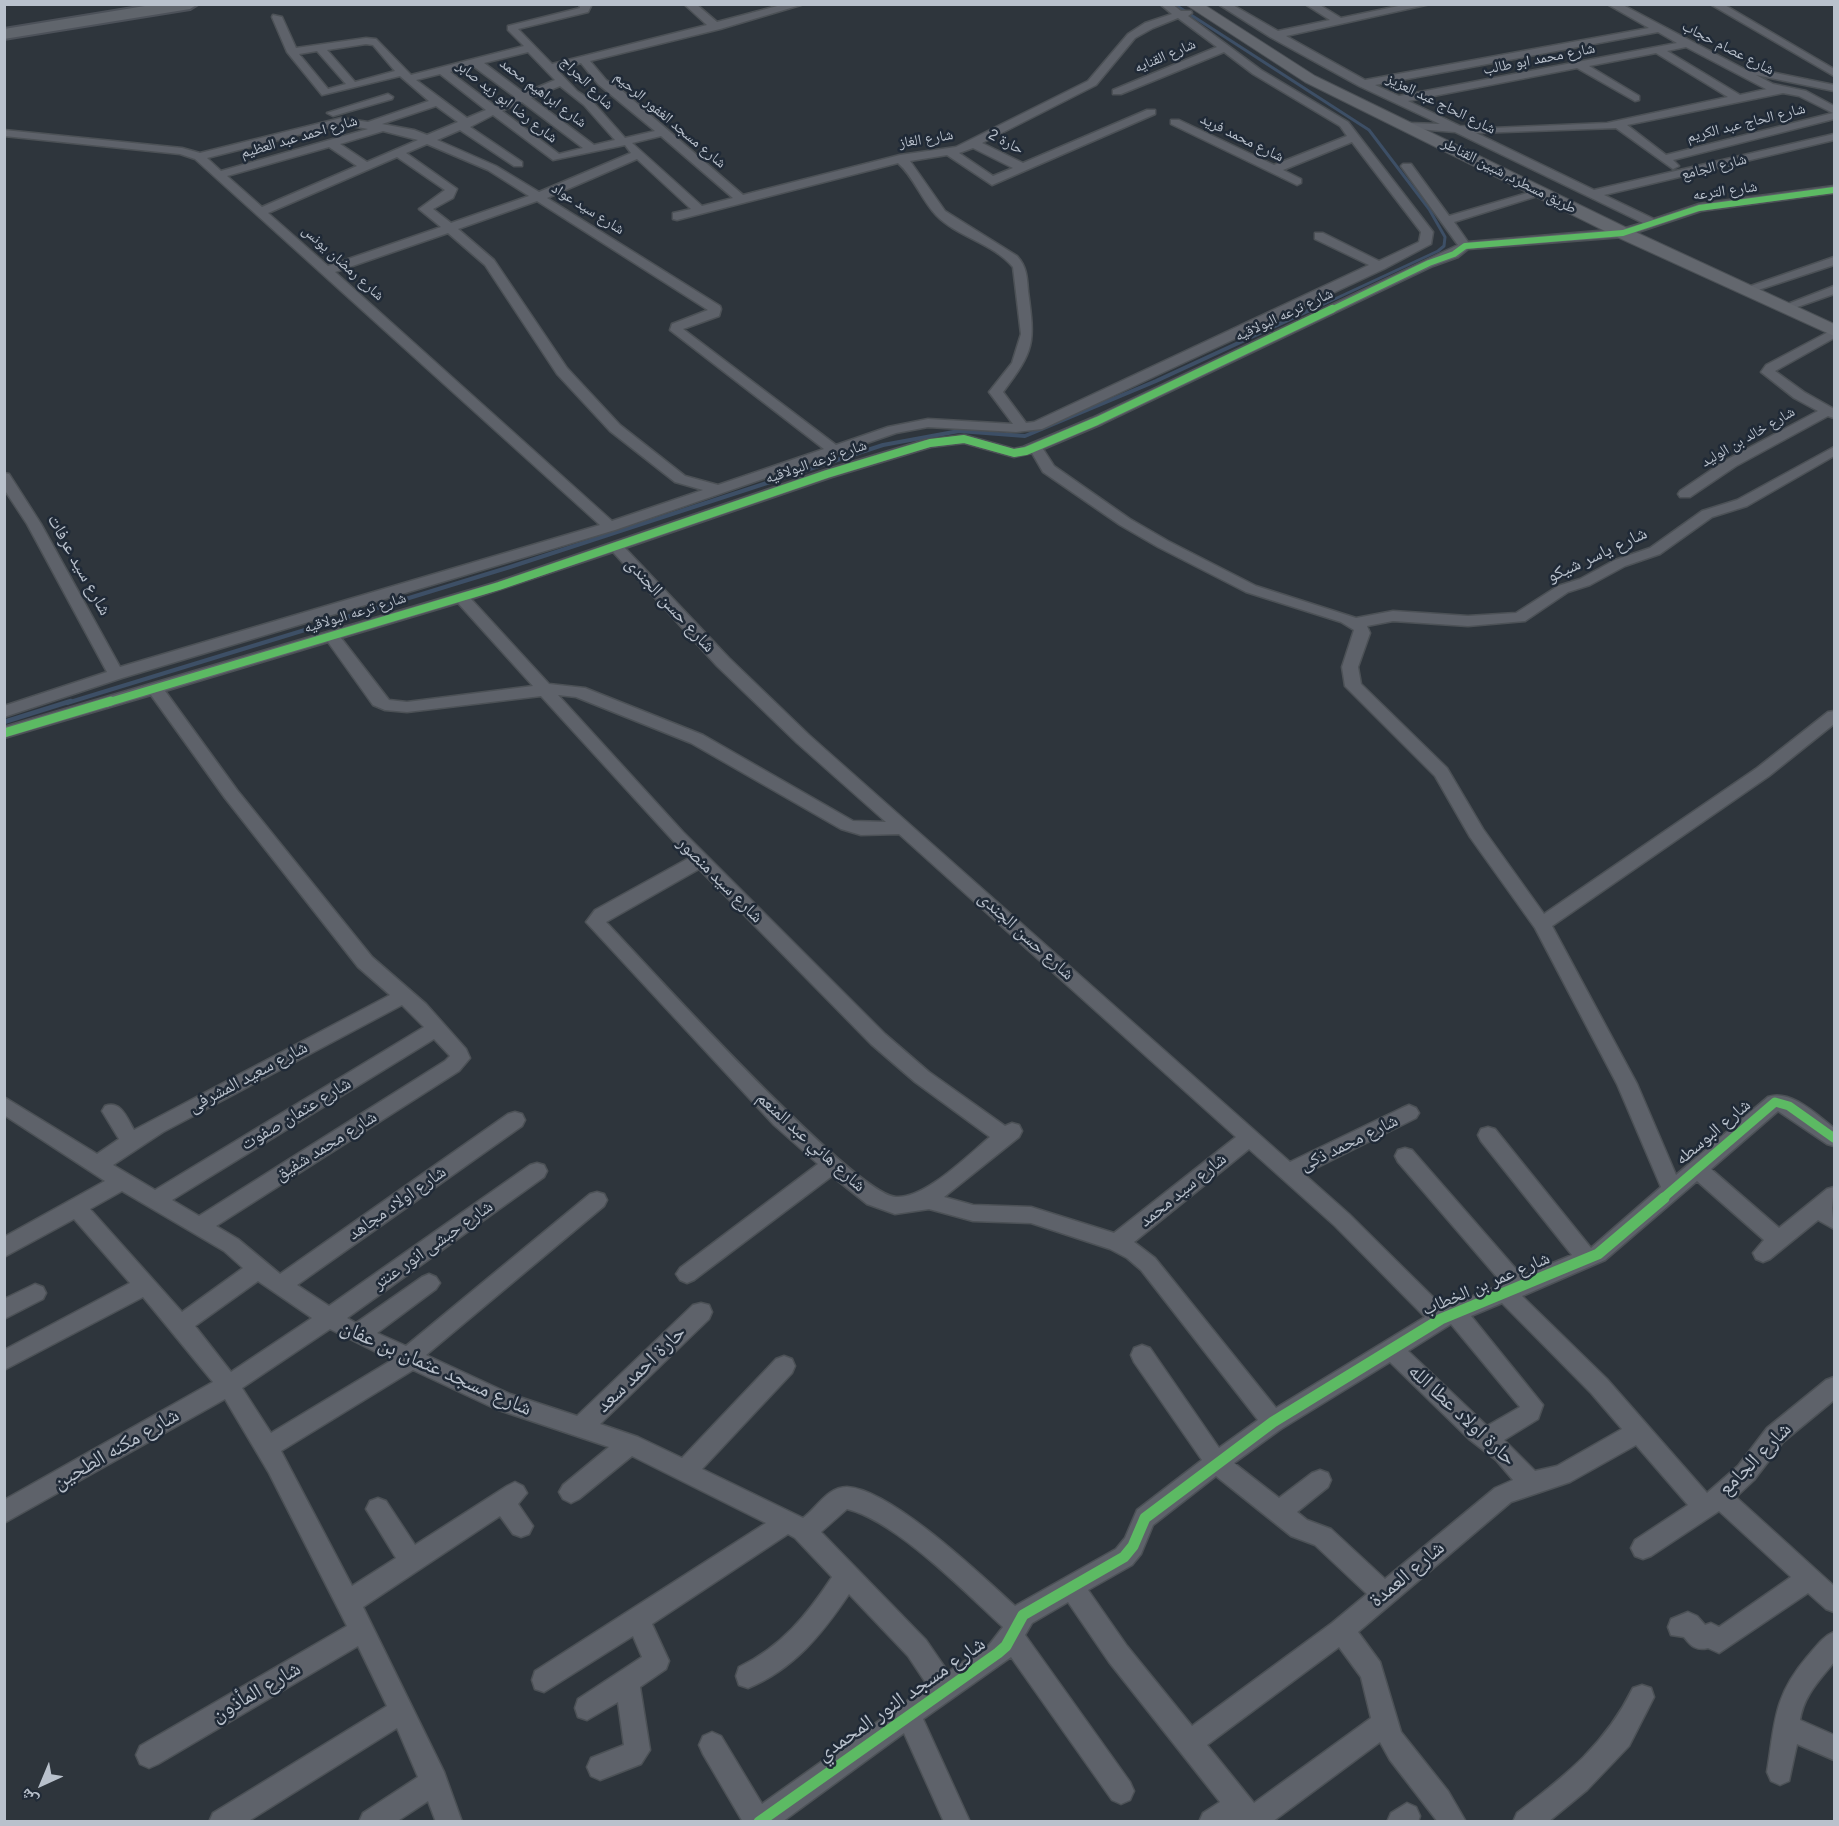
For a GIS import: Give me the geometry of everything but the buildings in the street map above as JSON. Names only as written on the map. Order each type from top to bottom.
[{"type":"main road","points":[[4,28],[150,4]]},
{"type":"main road","points":[[4,34],[190,4]]},
{"type":"main road","name":"طريق مسطرد, شبين القناطر","points":[[1202,10],[1310,79],[1334,105],[1408,126],[1540,193],[1627,231],[1831,327]]},
{"type":"street","points":[[689,4],[716,27]]},
{"type":"street","points":[[551,68],[716,27],[742,15],[773,7],[799,4]]},
{"type":"street","points":[[1165,4],[1202,10],[1225,48],[1268,79],[1334,105],[1344,124],[1427,232],[1448,244],[1448,220],[1407,166]]},
{"type":"street","points":[[1310,4],[1340,22]]},
{"type":"street","points":[[1353,4],[1372,15]]},
{"type":"street","points":[[1274,35],[1372,15],[1397,7],[1425,4]]},
{"type":"street","name":"شارع عصام حجاب","points":[[1612,4],[1686,44],[1780,90],[1802,93],[1834,110]]},
{"type":"street","points":[[1715,4],[1834,73]]},
{"type":"street","name":"شارع الجراج","points":[[582,8],[513,27],[573,93],[588,103],[623,141],[699,210]]},
{"type":"street","name":"شارع الحاج عبد العزيز","points":[[1202,10],[1238,14],[1363,84],[1593,194],[1648,224]]},
{"type":"street","name":"شارع الغاز","points":[[677,216],[900,158],[950,152],[975,144],[1092,83],[1106,70],[1118,50],[1135,35],[1156,22],[1202,10],[1238,14]]},
{"type":"street","points":[[277,18],[292,52],[326,93],[369,81],[441,70],[530,48]]},
{"type":"street","points":[[1363,84],[1659,29]]},
{"type":"street","points":[[292,52],[373,42],[405,75],[436,102],[518,164]]},
{"type":"street","name":"شارع محمد ابو طالب","points":[[1397,100],[1686,44]]},
{"type":"street","points":[[321,48],[353,86]]},
{"type":"street","name":"شارع القنايه","points":[[1117,92],[1225,48]]},
{"type":"street","points":[[1658,50],[1740,100]]},
{"type":"street","name":"شارع مسجد الغفور الرحيم","points":[[584,60],[602,82],[615,90],[741,199]]},
{"type":"street","name":"شارع ابراهيم محمد","points":[[474,61],[525,97],[592,150]]},
{"type":"street","points":[[1581,66],[1635,98]]},
{"type":"street","points":[[1732,67],[1834,88]]},
{"type":"street","name":"شارع رضا ابو زيد صابر","points":[[441,70],[555,157],[592,150]]},
{"type":"street","points":[[369,81],[406,112]]},
{"type":"street","points":[[261,212],[431,140],[562,81]]},
{"type":"street","points":[[1408,126],[1460,130],[1531,130],[1618,124],[1780,90]]},
{"type":"street","points":[[337,115],[388,97]]},
{"type":"street","name":"شارع احمد عبد العظيم","points":[[219,175],[331,143],[436,102]]},
{"type":"street","points":[[364,104],[386,123]]},
{"type":"street","points":[[337,115],[375,112]]},
{"type":"street","points":[[950,152],[988,180],[994,180],[1151,112]]},
{"type":"street","name":"شارع سيد عواد","points":[[199,157],[337,115],[370,124],[386,123],[488,165],[715,309],[714,313],[677,327],[676,330],[834,450]]},
{"type":"street","name":"شارع الحاج عبد الكريم","points":[[1665,159],[1834,116]]},
{"type":"street","name":"شارع محمد فريد","points":[[1175,122],[1297,181]]},
{"type":"street","points":[[1618,124],[1684,174]]},
{"type":"street","points":[[592,150],[663,132]]},
{"type":"street","name":"شارع رمضان يونس","points":[[4,133],[182,151],[199,157],[610,527]]},
{"type":"street","points":[[1273,170],[1354,137]]},
{"type":"street","name":"شارع الجامع","points":[[1593,194],[1834,137]]},
{"type":"street","points":[[331,143],[367,167]]},
{"type":"street","name":"حارة 2","points":[[975,144],[1023,168]]},
{"type":"street","points":[[399,153],[451,189],[449,195],[424,207],[490,263],[562,371],[615,428],[680,479],[718,490]]},
{"type":"street","points":[[327,271],[451,229],[639,154]]},
{"type":"street","points":[[900,158],[912,169],[922,189],[941,214],[1013,259],[1019,266],[1028,322],[1026,345],[1014,369],[996,392],[1023,428]]},
{"type":"street","points":[[1448,220],[1540,193]]},
{"type":"street","name":"شارع الترعه","points":[[1627,231],[1699,208],[1831,193]]},
{"type":"street","name":"شارع ترعه البولاقيه","points":[[4,712],[116,675],[610,527],[893,430],[928,423],[1023,428],[1055,419],[1422,247],[1627,231]]},
{"type":"street","points":[[1319,236],[1380,266]]},
{"type":"street","name":"شارع ترعه البولاقيه","points":[[4,733],[461,597],[616,548],[818,477],[930,443],[964,440],[1014,453],[1036,448],[1429,263],[1454,254],[1448,244]]},
{"type":"street","points":[[1748,289],[1834,261]]},
{"type":"street","points":[[1786,307],[1834,290]]},
{"type":"street","points":[[1831,327],[1768,372],[1799,395],[1831,412]]},
{"type":"street","name":"شارع خالد بن الوليد","points":[[1685,494],[1731,463],[1831,412]]},
{"type":"street","points":[[1036,448],[1048,469],[1125,522],[1163,544],[1263,594],[1357,623],[1362,633],[1350,666],[1353,686],[1441,772],[1476,833],[1542,924],[1628,1084],[1672,1189]]},
{"type":"street","name":"شارع ياسر شيكو","points":[[1357,623],[1393,616],[1468,621],[1520,618],[1563,589],[1585,582],[1620,563],[1655,550],[1707,514],[1742,503],[1834,451]]},
{"type":"street","name":"شارع سيد عرفات","points":[[4,477],[34,524],[116,675]]},
{"type":"street","name":"شارع حسن الجندى","points":[[616,548],[723,662],[804,739],[1448,1316],[1532,1405],[1530,1412],[1486,1440]]},
{"type":"street","name":"شارع سيد منصور","points":[[461,597],[543,690],[700,860],[878,1039],[922,1077],[1008,1134],[923,1202]]},
{"type":"street","points":[[332,636],[373,695],[385,705],[407,707],[567,689],[677,729],[854,828],[904,828]]},
{"type":"street","points":[[154,687],[231,794],[361,957],[437,1028]]},
{"type":"street","points":[[1542,924],[1762,772],[1834,716]]},
{"type":"street","name":"شارع هاني عبد المنعم","points":[[700,860],[601,915],[595,922],[781,1119],[832,1166],[874,1198],[895,1206],[936,1202],[974,1213],[1031,1215],[1117,1243],[1134,1252],[1148,1264],[1273,1422]]},
{"type":"street","name":"شارع سعيد المشرفى","points":[[96,1165],[131,1141],[259,1070],[404,996]]},
{"type":"street","name":"شارع محمد شفيق","points":[[201,1225],[452,1066],[459,1058],[459,1054],[437,1028]]},
{"type":"street","name":"شارع عثمان صفوت","points":[[156,1200],[437,1028]]},
{"type":"street","name":"شارع البوسطه","points":[[1672,1189],[1775,1102],[1789,1106],[1834,1138]]},
{"type":"street","name":"شارع مسجد عثمان بن عفان","points":[[4,1105],[122,1181],[201,1225],[240,1251],[259,1269],[328,1319],[504,1402],[582,1426],[630,1444],[795,1526],[848,1576],[917,1648],[945,1688]]},
{"type":"street","points":[[112,1111],[131,1141]]},
{"type":"street","name":"شارع محمد ذكى","points":[[1288,1172],[1409,1113]]},
{"type":"street","name":"شارع اولاد مجاهد","points":[[280,1285],[515,1120]]},
{"type":"street","points":[[1488,1135],[1588,1260]]},
{"type":"street","name":"شارع سيد محمد","points":[[1117,1243],[1250,1137]]},
{"type":"street","points":[[1404,1156],[1512,1291],[1639,1431],[1712,1502],[1834,1601]]},
{"type":"street","points":[[687,1274],[832,1166]]},
{"type":"street","points":[[1696,1168],[1771,1246],[1826,1215],[1834,1195]]},
{"type":"street","name":"شارع حبشى انور عنتر","points":[[227,1386],[328,1319],[537,1171]]},
{"type":"street","points":[[4,1248],[122,1181]]},
{"type":"street","name":"شارع عمر بن الخطاب","points":[[1217,1463],[1273,1422],[1448,1316],[1588,1260],[1612,1244],[1672,1189]]},
{"type":"street","points":[[266,1448],[410,1358],[597,1200]]},
{"type":"street","points":[[76,1208],[180,1325],[227,1386],[266,1448],[363,1630],[435,1781],[449,1821]]},
{"type":"street","points":[[180,1325],[259,1269]]},
{"type":"street","points":[[358,1334],[429,1283]]},
{"type":"street","points":[[4,1361],[145,1285]]},
{"type":"street","points":[[4,1310],[35,1293]]},
{"type":"street","name":"حارة احمد سعد","points":[[582,1426],[701,1312]]},
{"type":"street","name":"حارة اولاد عطا الله","points":[[1391,1349],[1486,1440],[1504,1453],[1531,1483]]},
{"type":"street","points":[[1142,1355],[1217,1463],[1299,1528],[1323,1537],[1385,1593]]},
{"type":"street","points":[[685,1471],[784,1366]]},
{"type":"street","name":"شارع مكنه الطحين","points":[[4,1512],[227,1386]]},
{"type":"street","name":"شارع الجامع","points":[[1643,1548],[1712,1502],[1746,1473],[1775,1435],[1834,1388]]},
{"type":"street","name":"شارع العمدة","points":[[1189,1743],[1341,1631],[1503,1495],[1531,1483],[1562,1475],[1639,1431]]},
{"type":"street","points":[[571,1492],[630,1444]]},
{"type":"street","name":"شارع مسجد النور المحمدي","points":[[759,1821],[909,1716],[945,1688],[998,1653],[1023,1615],[1124,1557],[1133,1546],[1145,1518],[1217,1463]]},
{"type":"street","points":[[1279,1512],[1320,1480]]},
{"type":"street","points":[[349,1602],[509,1497],[521,1526]]},
{"type":"street","points":[[544,1680],[795,1526],[808,1529],[839,1500],[849,1498],[869,1505],[962,1575],[1014,1630],[1121,1791]]},
{"type":"street","points":[[378,1509],[412,1560]]},
{"type":"street","points":[[748,1676],[777,1662],[798,1645],[848,1576]]},
{"type":"street","points":[[1680,1627],[1688,1624],[1700,1638],[1711,1635],[1719,1641],[1808,1579]]},
{"type":"street","points":[[1072,1587],[1118,1654],[1248,1815]]},
{"type":"street","points":[[587,1708],[657,1661],[638,1621]]},
{"type":"street","name":"شارع المأذون","points":[[149,1755],[363,1630]]},
{"type":"street","points":[[1341,1631],[1368,1665],[1384,1724],[1393,1743],[1439,1799],[1453,1821]]},
{"type":"street","points":[[1780,1772],[1785,1726],[1791,1701],[1801,1683],[1834,1644]]},
{"type":"street","points":[[600,1767],[632,1755],[637,1750],[627,1682]]},
{"type":"street","points":[[1526,1821],[1602,1760],[1624,1734],[1642,1697]]},
{"type":"street","points":[[222,1821],[402,1711]]},
{"type":"street","points":[[909,1716],[951,1818]]},
{"type":"street","points":[[1212,1821],[1248,1815],[1384,1724]]},
{"type":"street","points":[[1785,1726],[1834,1748]]},
{"type":"street","points":[[712,1745],[759,1821]]},
{"type":"street","points":[[372,1821],[435,1781]]},
{"type":"waterway","points":[[1174,4],[1369,130],[1429,209],[1445,237],[1444,246],[1438,251],[1309,311]]},
{"type":"waterway","points":[[67,703],[510,567],[883,445],[959,431],[1025,436],[1156,381],[1312,309]]},
{"type":"waterway","points":[[4,722],[71,701]]},
{"type":"cycle path","points":[[4,733],[499,586],[827,474],[930,443],[964,439],[1014,453],[1026,451],[1097,421],[1429,263],[1454,254],[1465,246],[1623,233],[1699,208],[1834,190]]},
{"type":"cycle path","points":[[759,1822],[998,1653],[1006,1646],[1023,1615],[1124,1557],[1133,1546],[1145,1518],[1179,1490],[1273,1422],[1441,1319],[1598,1254],[1775,1102],[1789,1106],[1834,1138]]}]
